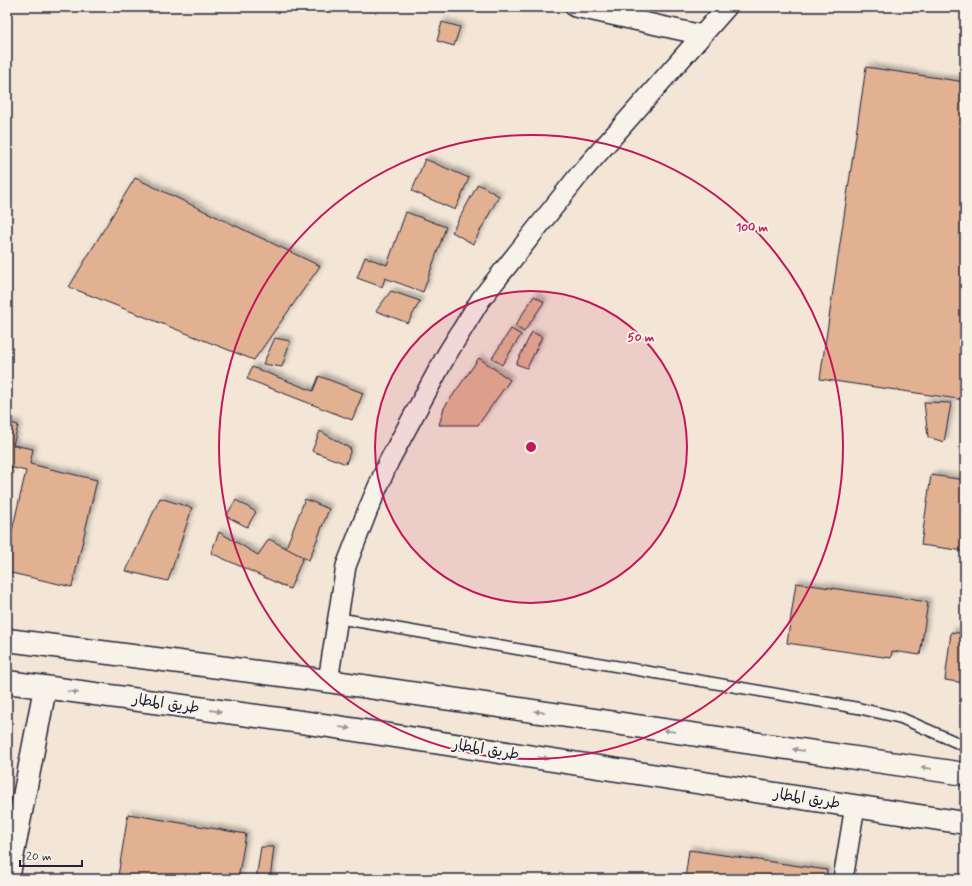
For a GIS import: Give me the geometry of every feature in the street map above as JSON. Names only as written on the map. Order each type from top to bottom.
[{"type":"main road","points":[[7,640],[328,681],[965,774]]},
{"type":"main road","name":"طريق المطار","points":[[7,682],[330,726],[965,823]]},
{"type":"main road","points":[[8,879],[45,688]]},
{"type":"street","points":[[575,7],[702,36]]},
{"type":"street","points":[[328,681],[346,566],[367,512],[412,416],[450,348],[481,299],[574,181],[727,7]]},
{"type":"street","points":[[843,879],[855,806]]},
{"type":"lane","points":[[337,618],[858,708],[901,718],[965,746]]},
{"type":"building","points":[[442,22],[460,27],[454,46],[437,41]]},
{"type":"building","points":[[866,67],[965,82],[965,400],[820,379]]},
{"type":"building","points":[[425,159],[469,178],[455,210],[412,191]]},
{"type":"building","points":[[135,178],[320,266],[254,360],[69,287]]},
{"type":"building","points":[[478,184],[499,196],[473,244],[452,232]]},
{"type":"building","points":[[406,212],[446,227],[423,292],[385,278],[382,287],[357,278],[365,257],[387,265]]},
{"type":"building","points":[[391,291],[420,301],[408,323],[376,311]]},
{"type":"building","points":[[534,296],[544,302],[524,332],[515,326]]},
{"type":"building","points":[[511,329],[521,335],[502,365],[492,358]]},
{"type":"building","points":[[532,332],[542,337],[527,368],[516,364]]},
{"type":"building","points":[[275,338],[290,341],[282,367],[263,364]]},
{"type":"building","points":[[479,358],[510,380],[478,425],[439,425],[444,408]]},
{"type":"building","points":[[252,367],[313,391],[319,376],[363,393],[352,420],[247,379]]},
{"type":"building","points":[[924,402],[951,403],[944,442],[928,437]]},
{"type":"building","points":[[7,422],[18,425],[13,445],[33,449],[30,464],[97,480],[72,587],[7,572],[7,552],[26,471],[10,467],[7,482]]},
{"type":"building","points":[[320,431],[351,449],[346,464],[312,451]]},
{"type":"building","points":[[931,475],[965,480],[965,551],[921,545]]},
{"type":"building","points":[[160,498],[192,508],[168,581],[126,571]]},
{"type":"building","points":[[305,499],[329,509],[309,560],[285,550]]},
{"type":"building","points":[[236,500],[256,512],[247,527],[226,516]]},
{"type":"building","points":[[219,532],[258,555],[269,539],[303,557],[290,589],[211,553]]},
{"type":"building","points":[[796,583],[928,602],[920,655],[892,651],[891,658],[787,643]]},
{"type":"building","points":[[951,632],[965,634],[964,683],[945,680]]},
{"type":"building","points":[[128,814],[246,834],[238,879],[139,879],[118,876]]},
{"type":"building","points":[[261,847],[274,847],[270,879],[256,879]]},
{"type":"building","points":[[689,850],[827,870],[826,879],[685,879]]}]
